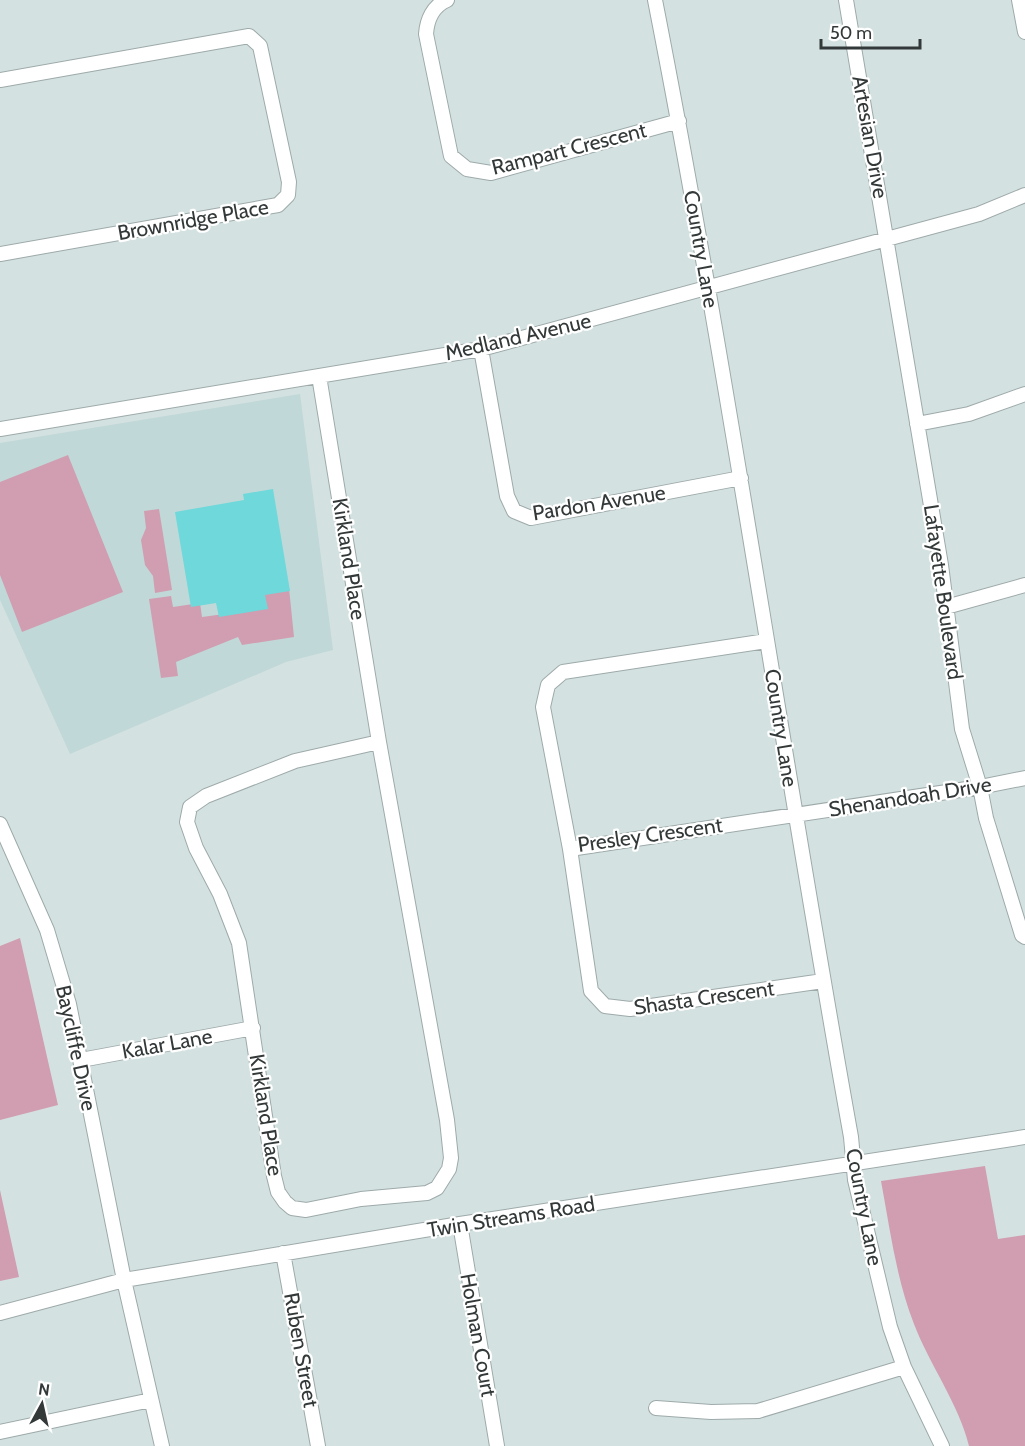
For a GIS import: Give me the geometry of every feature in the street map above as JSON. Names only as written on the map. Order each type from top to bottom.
[{"type":"street","name":"Rampart Crescent","points":[[447,0],[441,3],[427,21],[426,34],[451,156],[467,169],[491,173],[679,121]]},
{"type":"street","name":"Country Lane","points":[[655,0],[709,289],[855,1180],[890,1327],[904,1367],[942,1446]]},
{"type":"street","name":"Artesian Drive","points":[[846,0],[887,240]]},
{"type":"street","points":[[1019,0],[1025,32]]},
{"type":"street","name":"Brownridge Place","points":[[0,80],[249,36],[260,46],[289,182],[288,195],[278,205],[0,254]]},
{"type":"street","name":"Medland Avenue","points":[[0,429],[481,349],[979,214],[1025,195]]},
{"type":"street","name":"Lafayette Boulevard","points":[[887,240],[946,607],[962,729],[980,787],[986,818],[1022,935],[1025,937]]},
{"type":"street","name":"Pardon Avenue","points":[[481,349],[507,496],[514,511],[531,518],[741,478]]},
{"type":"street","name":"Kirkland Place","points":[[319,376],[379,742],[447,1120],[451,1158],[449,1169],[437,1188],[427,1193],[361,1199],[306,1210],[292,1208],[278,1192],[274,1176],[239,943],[220,894],[196,848],[187,822],[190,807],[206,796],[295,761],[379,742]]},
{"type":"street","points":[[917,424],[969,414],[1025,394]]},
{"type":"street","points":[[946,607],[1025,585]]},
{"type":"street","name":"Presley Crescent","points":[[766,641],[563,672],[548,685],[543,707],[570,849],[795,814]]},
{"type":"street","name":"Shenandoah Drive","points":[[795,814],[980,787],[1025,778]]},
{"type":"street","name":"Baycliffe Drive","points":[[0,824],[47,930],[69,1004],[124,1280],[162,1446]]},
{"type":"street","name":"Shasta Crescent","points":[[570,849],[591,991],[605,1006],[630,1010],[823,981]]},
{"type":"street","points":[[0,861],[14,855]]},
{"type":"street","name":"Kalar Lane","points":[[81,1060],[253,1028]]},
{"type":"street","name":"Twin Streams Road","points":[[0,1313],[124,1280],[460,1224],[1025,1137]]},
{"type":"street","name":"Holman Court","points":[[460,1224],[497,1446]]},
{"type":"street","name":"Ruben Street","points":[[283,1253],[318,1446]]},
{"type":"street","points":[[656,1408],[758,1412],[904,1367]]},
{"type":"street","points":[[0,1432],[151,1400]]},
{"type":"shaded area","points":[[300,394],[333,650],[286,662],[70,754],[0,600],[0,443]]},
{"type":"shaded area","points":[[68,455],[123,592],[22,632],[0,575],[0,482]]},
{"type":"shaded area","points":[[159,509],[172,590],[155,593],[153,576],[145,565],[141,540],[146,528],[144,511]]},
{"type":"shaded area","points":[[289,588],[294,637],[242,645],[238,637],[176,662],[178,676],[161,678],[149,599],[171,596],[173,607],[200,603],[202,617],[261,609],[259,593]]},
{"type":"shaded area","points":[[20,938],[58,1105],[0,1120],[0,946]]},
{"type":"shaded area","points":[[985,1166],[998,1239],[1025,1235],[1025,1446],[969,1446],[958,1414],[908,1307],[894,1253],[881,1181]]},
{"type":"shaded area","points":[[0,1190],[19,1277],[0,1281]]},
{"type":"building","points":[[273,489],[290,591],[265,595],[268,609],[219,617],[216,603],[191,607],[175,512],[244,500],[243,494]]}]
